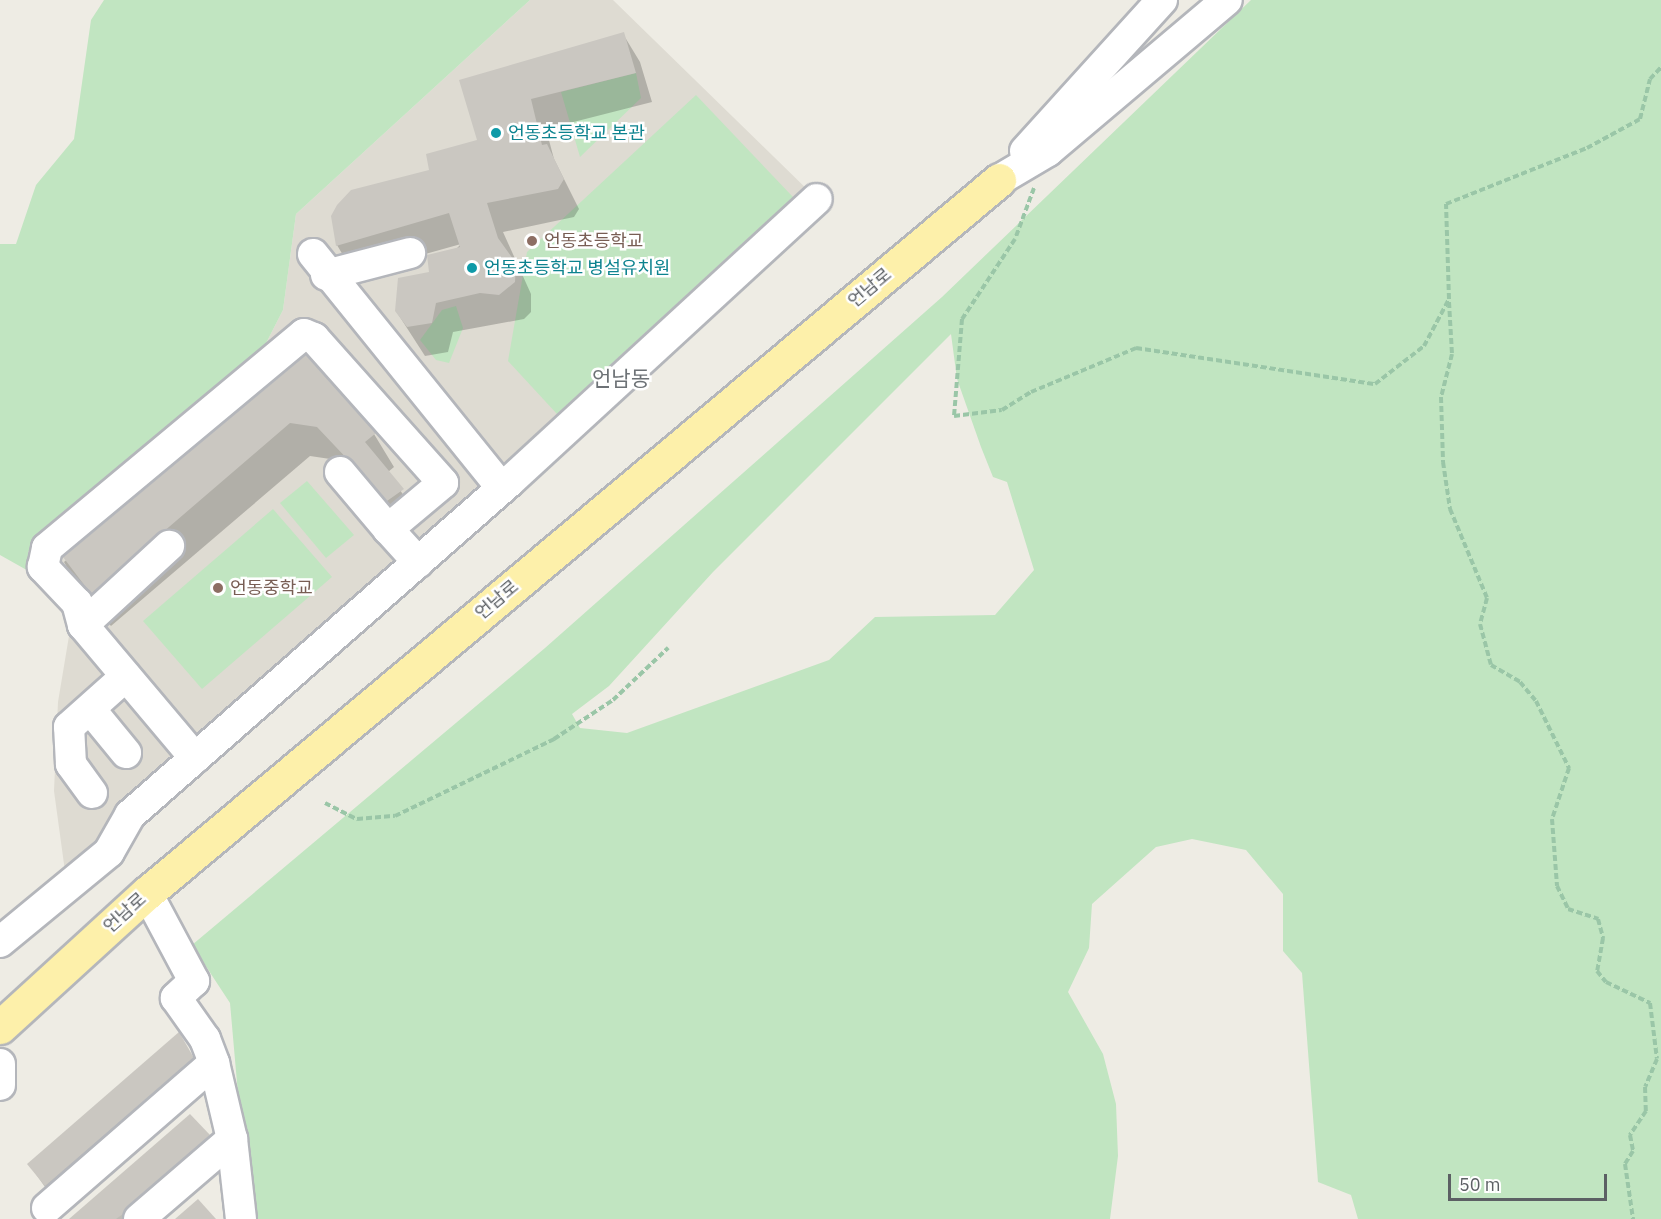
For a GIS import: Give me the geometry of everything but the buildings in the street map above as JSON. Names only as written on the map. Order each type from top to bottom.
[{"type":"main road","name":"언남로","points":[[0,1027],[147,893],[999,180]]},
{"type":"street","points":[[999,180],[1162,0]]},
{"type":"street","points":[[999,180],[1048,151],[1227,0]]},
{"type":"street","points":[[0,963],[9,934],[109,852],[130,815],[502,488],[817,199]]},
{"type":"street","points":[[410,253],[319,264],[502,488]]},
{"type":"street","points":[[195,758],[83,625],[77,603],[43,567],[47,548],[304,334],[314,338],[443,483],[388,529]]},
{"type":"street","points":[[340,472],[418,562]]},
{"type":"street","points":[[83,625],[169,546]]},
{"type":"street","points":[[92,794],[71,764],[69,733],[90,709],[126,676]]},
{"type":"street","points":[[90,709],[126,753]]},
{"type":"street","points":[[147,893],[194,981],[176,998],[205,1040],[214,1064],[232,1139],[241,1219]]},
{"type":"street","points":[[0,1064],[0,1085]]},
{"type":"street","points":[[47,1208],[214,1064]]},
{"type":"street","points":[[139,1219],[232,1139]]},
{"type":"path","points":[[1633,1219],[1625,1164],[1633,1151],[1630,1135],[1646,1111],[1645,1087],[1657,1059],[1650,1003],[1606,982],[1597,971],[1603,938],[1598,919],[1568,909],[1554,865],[1552,819],[1569,768],[1536,701],[1520,682],[1491,665],[1480,624],[1487,598],[1450,509],[1443,462],[1442,397],[1452,354],[1446,204],[1587,147],[1640,119],[1650,79],[1661,67]]},
{"type":"path","points":[[1048,151],[1015,239],[962,319],[954,416],[1002,410],[1031,392],[1136,348],[1375,384],[1424,346],[1449,299]]},
{"type":"path","points":[[325,803],[357,819],[395,816],[554,739],[613,700],[668,648]]},
{"type":"shaded area","points":[[530,0],[613,0],[817,199],[67,886],[54,791],[58,702],[69,636],[63,602],[32,573],[28,552],[260,355],[283,310],[296,214]]},
{"type":"green space","points":[[104,0],[530,0],[296,214],[283,310],[260,355],[28,552],[32,573],[0,555],[0,244],[16,244],[36,185],[74,139],[91,20]]},
{"type":"green space","points":[[1251,0],[1661,0],[1661,1219],[1358,1219],[1351,1195],[1318,1182],[1302,973],[1283,951],[1283,894],[1246,850],[1192,839],[1156,847],[1092,904],[1089,948],[1068,992],[1103,1054],[1116,1104],[1118,1156],[1110,1219],[249,1219],[230,1003],[192,945],[545,648],[942,297]],"holes":[[[951,334],[957,379],[993,477],[1007,482],[1034,570],[995,615],[875,617],[829,660],[627,733],[580,728],[572,714],[609,686],[713,572]]]},
{"type":"green space","points":[[636,73],[641,98],[580,157],[561,92]]},
{"type":"green space","points":[[696,95],[793,197],[557,414],[508,361],[527,252]]},
{"type":"green space","points":[[456,306],[463,328],[449,363],[436,360],[420,340],[442,310]]},
{"type":"green space","points":[[307,481],[354,535],[326,558],[280,503]]},
{"type":"green space","points":[[273,509],[332,577],[202,689],[143,621]]},
{"type":"place","name":"언동초등학교 본관","points":[[496,133]]},
{"type":"place","name":"언동초등학교","points":[[532,241]]},
{"type":"place","name":"언동초등학교 병설유치원","points":[[472,268]]},
{"type":"place","name":"언동중학교","points":[[218,588]]},
{"type":"district","name":"언남동","points":[[621,378]]}]
